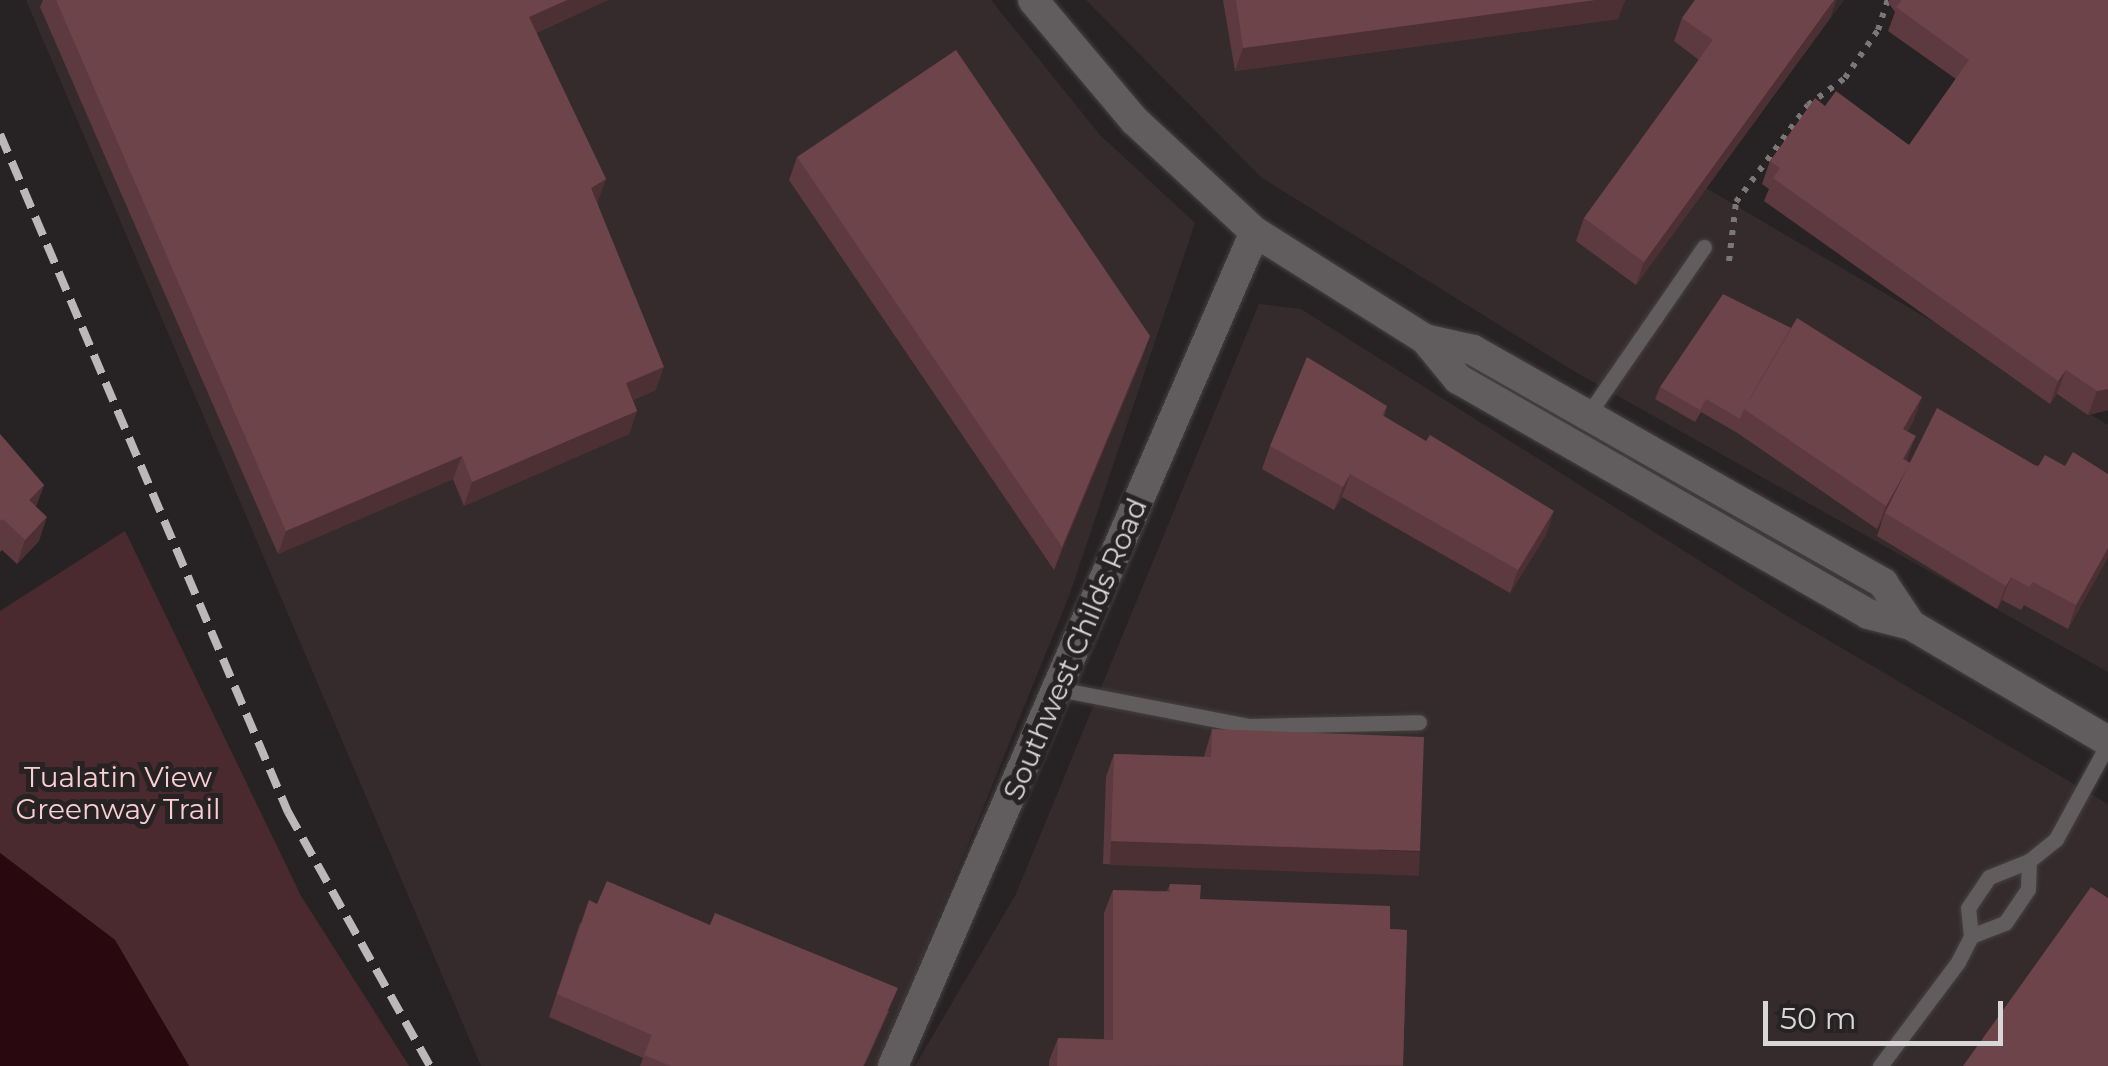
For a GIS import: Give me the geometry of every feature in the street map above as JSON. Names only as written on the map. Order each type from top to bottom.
[{"type":"main road","points":[[1032,0],[1144,131],[1255,232],[1425,339],[1458,380],[1868,614],[1912,626],[2108,742]]},
{"type":"main road","name":"Southwest Childs Road","points":[[893,1066],[1255,232]]},
{"type":"main road","points":[[1425,339],[1473,350],[1883,583],[1912,626]]},
{"type":"lane","points":[[1590,414],[1704,247]]},
{"type":"lane","points":[[1058,690],[1249,726],[1419,722]]},
{"type":"lane","points":[[1971,936],[1968,908],[1989,877],[2030,861],[2056,839],[2108,742]]},
{"type":"lane","points":[[1880,1066],[1971,936],[2006,923],[2028,889],[2030,861]]},
{"type":"path","points":[[1729,261],[1736,202],[1808,105],[1845,78],[1878,30],[1888,0]]},
{"type":"shaded area","points":[[26,0],[991,0],[1100,135],[1195,223],[1069,596],[878,1066],[481,1066]]},
{"type":"shaded area","points":[[1086,0],[1844,0],[1706,188],[2108,425],[2108,672],[1572,370],[1262,178]]},
{"type":"shaded area","points":[[1259,304],[1301,309],[1787,616],[2108,804],[2108,1066],[915,1066],[1016,894]]},
{"type":"shaded area","points":[[0,853],[115,940],[189,1066],[0,1066]]},
{"type":"green space","name":"Tualatin View Greenway Trail","points":[[125,531],[301,896],[409,1066],[189,1066],[115,940],[0,853],[0,611]]},
{"type":"building","points":[[56,0],[567,0],[529,17],[606,179],[591,188],[664,367],[626,383],[637,411],[472,482],[462,456],[286,531]]},
{"type":"building","points":[[1236,0],[1595,0],[1243,48]]},
{"type":"building","points":[[1695,0],[1834,0],[1644,262],[1584,218],[1713,40],[1682,18]]},
{"type":"building","points":[[1902,0],[2108,0],[2108,389],[2097,391],[2066,370],[2058,381],[1773,178],[1780,168],[1770,161],[1815,98],[1825,106],[1836,91],[1909,145],[1969,60],[1896,7]]},
{"type":"building","points":[[956,50],[1150,336],[1062,547],[797,157]]},
{"type":"building","points":[[1723,294],[1791,328],[1740,419],[1706,399],[1700,410],[1660,387]]},
{"type":"building","points":[[1797,318],[1922,397],[1903,429],[1916,436],[1903,459],[1910,463],[1886,506],[1744,409]]},
{"type":"building","points":[[1307,357],[1387,406],[1382,415],[1426,441],[1430,435],[1554,511],[1518,570],[1350,474],[1343,487],[1270,446]]},
{"type":"building","points":[[1937,408],[2038,467],[2045,455],[2065,466],[2073,452],[2108,474],[2108,548],[2076,605],[2033,582],[2029,587],[2011,577],[2006,586],[1885,513]]},
{"type":"building","points":[[0,434],[44,485],[29,500],[47,517],[25,540],[3,519],[0,521]]},
{"type":"building","points":[[1212,729],[1424,737],[1420,851],[1111,841],[1114,754],[1211,757]]},
{"type":"building","points":[[607,881],[710,925],[715,913],[898,988],[863,1066],[671,1066],[644,1055],[652,1035],[557,994],[589,900],[597,904]]},
{"type":"building","points":[[1170,884],[1201,885],[1200,899],[1390,906],[1390,929],[1407,930],[1403,1065],[1057,1066],[1058,1038],[1113,1040],[1113,890],[1170,892]]},
{"type":"building","points":[[2091,887],[2108,898],[2108,1066],[1963,1066]]},
{"type":"railway","points":[[0,134],[288,812],[430,1066]]}]
